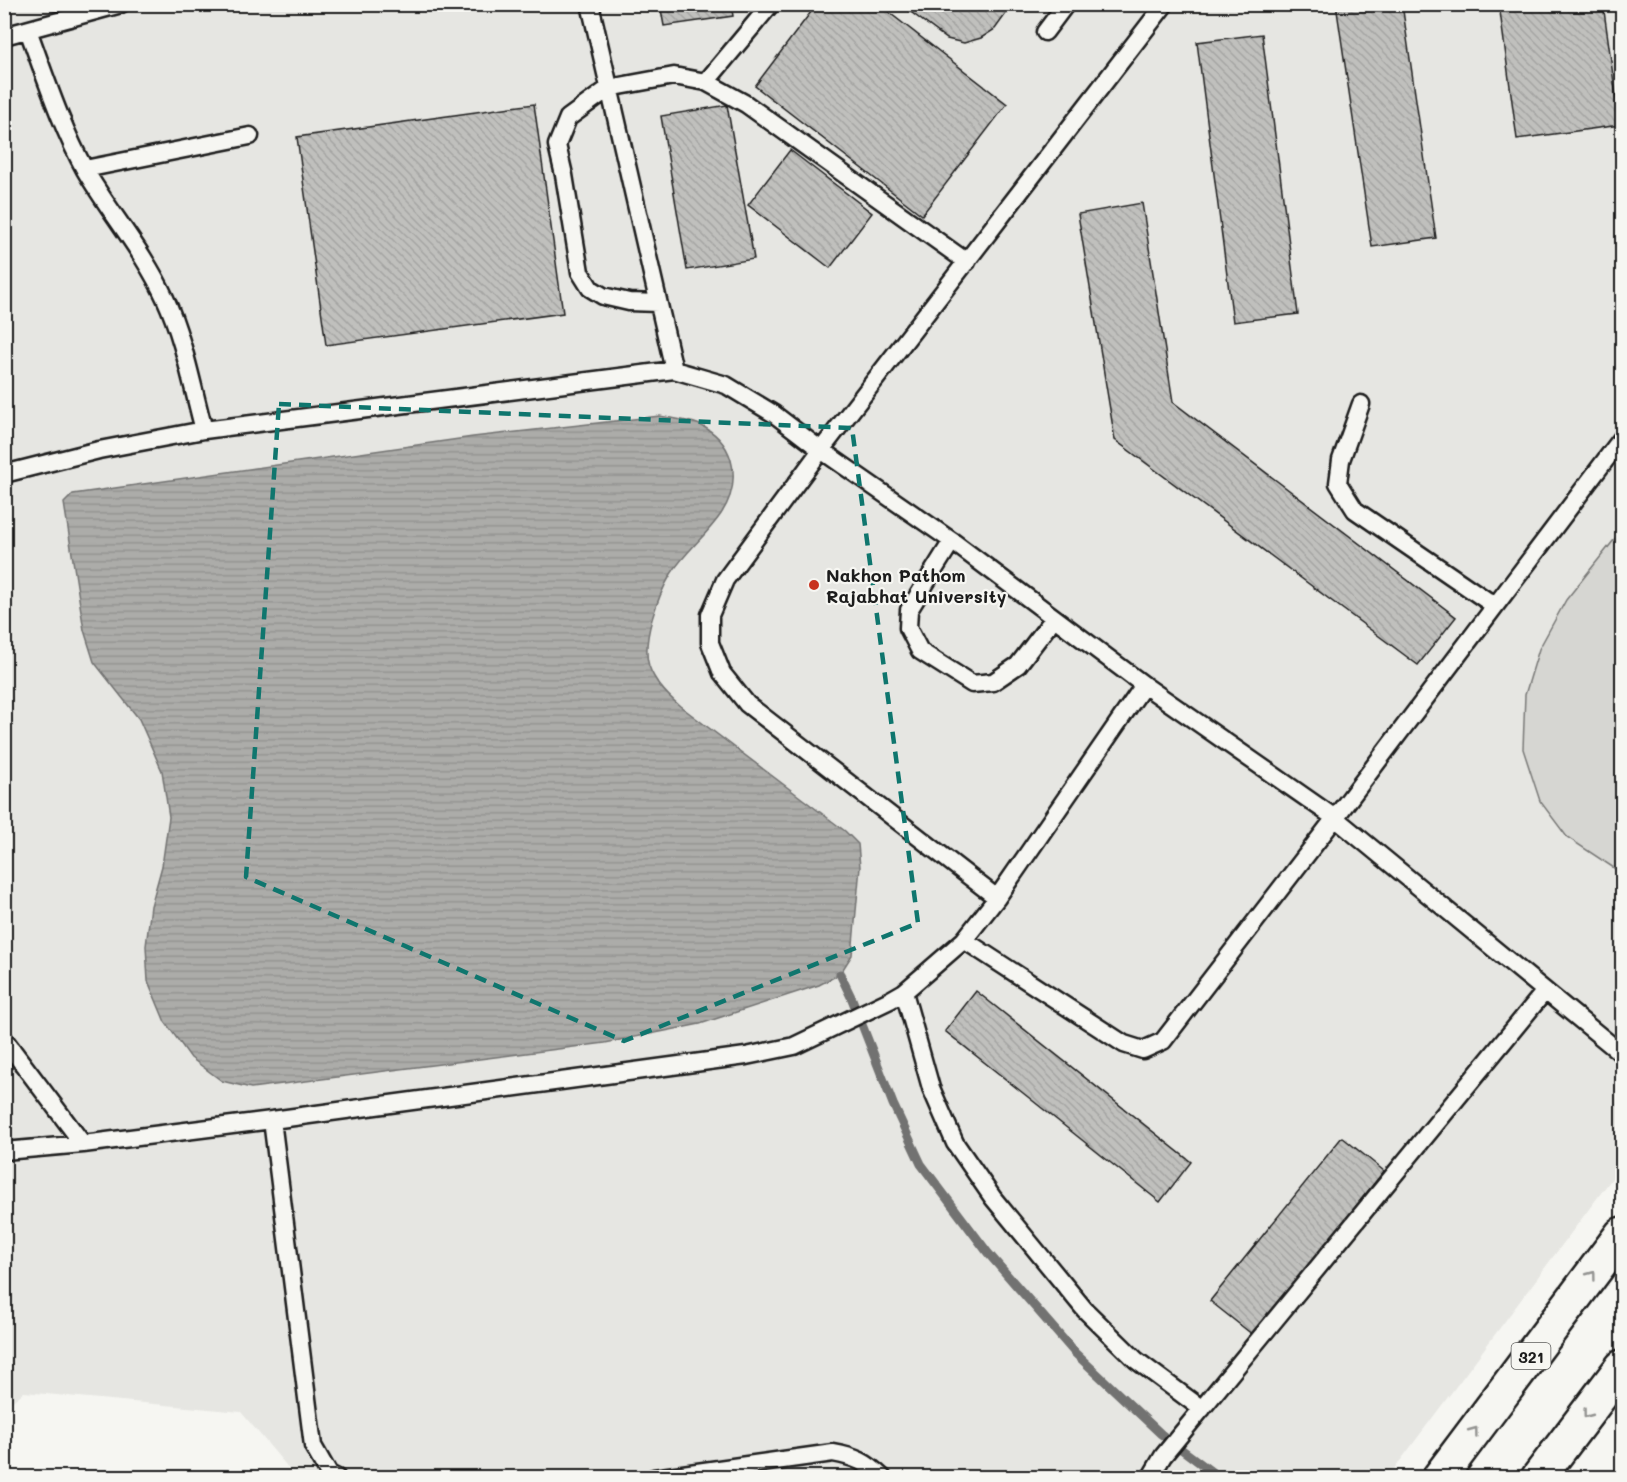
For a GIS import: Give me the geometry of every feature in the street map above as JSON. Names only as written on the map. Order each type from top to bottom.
[{"type":"highway","name":"321","points":[[1439,1478],[1623,1234]]},
{"type":"highway","points":[[1538,1478],[1623,1367]]},
{"type":"lane","points":[[4,36],[121,4]]},
{"type":"lane","points":[[590,4],[674,370]]},
{"type":"lane","points":[[706,82],[771,4]]},
{"type":"lane","points":[[1045,32],[1066,4]]},
{"type":"lane","points":[[997,898],[747,704],[722,673],[710,643],[710,615],[725,580],[821,450],[1165,4]]},
{"type":"lane","points":[[28,30],[59,112],[85,169],[149,268],[165,299],[177,332],[204,430]]},
{"type":"lane","points":[[658,303],[629,302],[603,296],[590,288],[580,272],[557,145],[568,118],[609,88],[674,76],[706,82],[746,104],[967,262]]},
{"type":"lane","points":[[85,169],[250,136]]},
{"type":"lane","points":[[4,474],[99,450],[204,430],[674,370],[726,385],[774,414],[821,450],[952,541],[1144,685],[1335,818],[1623,1054]]},
{"type":"lane","points":[[1361,404],[1341,460],[1338,483],[1355,510],[1495,606]]},
{"type":"lane","points":[[964,940],[1124,1044],[1143,1050],[1163,1041],[1623,438]]},
{"type":"lane","points":[[952,541],[909,610],[908,628],[920,651],[972,684],[993,682],[1018,665],[1054,618]]},
{"type":"lane","points":[[4,1151],[83,1144],[272,1120],[746,1056],[794,1046],[897,996],[964,940],[997,898],[1144,685]]},
{"type":"lane","points":[[1150,1478],[1163,1456],[1545,991]]},
{"type":"lane","points":[[897,996],[931,1088],[955,1143],[993,1198],[1085,1310],[1136,1360],[1198,1414]]},
{"type":"lane","points":[[4,1040],[83,1144]]},
{"type":"lane","points":[[272,1120],[313,1446],[329,1474],[337,1478]]},
{"type":"lane","points":[[654,1478],[708,1474],[833,1453],[853,1456],[872,1467],[883,1478]]},
{"type":"highlighted area","points":[[279,404],[852,428],[918,923],[624,1041],[246,877]]},
{"type":"shaded area","name":"Nakhon Pathom Rajabhat University","points":[[5,5],[1622,5],[1622,1165],[1388,1477],[296,1477],[241,1412],[24,1392],[5,1407]]},
{"type":"shaded area","points":[[660,416],[694,423],[715,435],[729,455],[733,478],[727,502],[721,514],[671,574],[661,594],[652,619],[647,644],[649,666],[662,688],[680,706],[845,831],[858,844],[860,867],[852,955],[840,974],[819,985],[700,1024],[605,1043],[251,1088],[222,1081],[191,1058],[165,1022],[148,981],[146,946],[151,906],[162,866],[169,817],[162,771],[139,719],[94,662],[84,630],[64,503],[73,494],[473,437]]},
{"type":"shaded area","points":[[1622,530],[1622,872],[1567,837],[1540,801],[1523,749],[1525,695],[1539,649],[1566,600]]},
{"type":"building","points":[[660,4],[731,4],[733,16],[664,26]]},
{"type":"building","points":[[817,4],[878,4],[1007,104],[922,215],[755,86]]},
{"type":"building","points":[[900,4],[1013,4],[995,29],[981,38],[964,43],[947,39]]},
{"type":"building","points":[[1336,4],[1402,4],[1436,238],[1372,247]]},
{"type":"building","points":[[1499,4],[1603,4],[1620,125],[1517,139]]},
{"type":"building","points":[[1262,34],[1298,314],[1233,322],[1197,42]]},
{"type":"building","points":[[534,104],[563,313],[326,345],[297,137]]},
{"type":"building","points":[[727,105],[754,259],[687,270],[661,116]]},
{"type":"building","points":[[790,150],[872,213],[830,268],[748,205]]},
{"type":"building","points":[[1142,203],[1173,402],[1456,617],[1418,665],[1115,440],[1078,214]]},
{"type":"building","points":[[976,991],[1191,1162],[1160,1202],[945,1031]]},
{"type":"building","points":[[1342,1137],[1384,1171],[1253,1335],[1210,1301]]},
{"type":"waterway","points":[[840,974],[893,1104],[921,1164],[988,1253],[1075,1353],[1161,1434],[1220,1478]]},
{"type":"place","name":"Nakhon Pathom Rajabhat University","points":[[814,585]]}]
